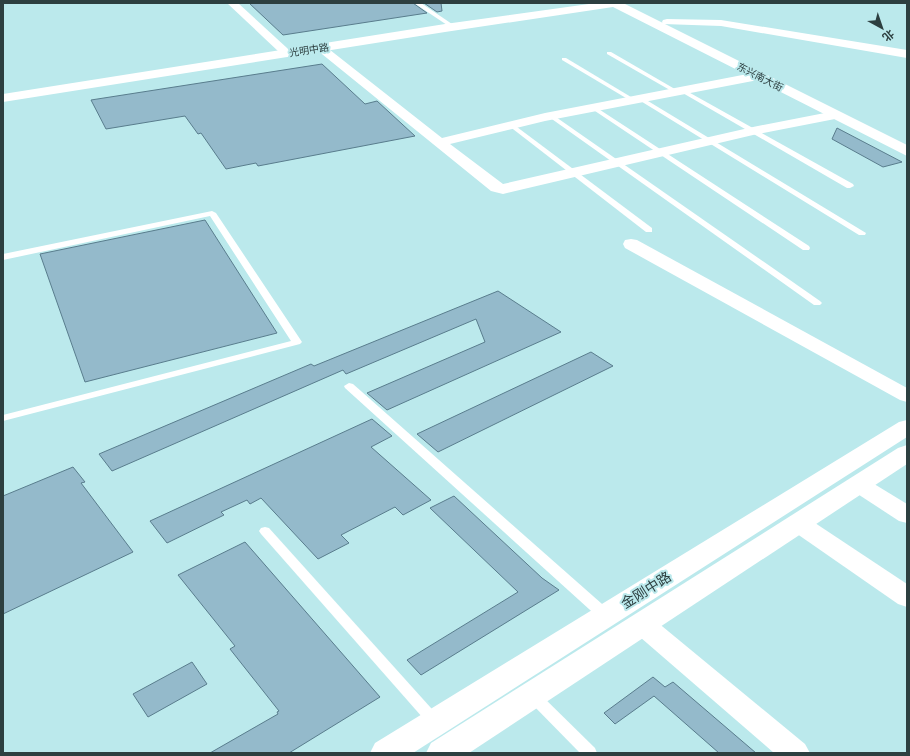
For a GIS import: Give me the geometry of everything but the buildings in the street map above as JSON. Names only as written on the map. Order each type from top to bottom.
[{"type":"street","points":[[232,3],[283,50]]},
{"type":"street","name":"光明中路","points":[[3,94],[449,24],[566,8],[616,3]]},
{"type":"street","name":"光明中路","points":[[3,98],[616,3]]},
{"type":"street","name":"东兴南大街","points":[[616,3],[907,151]]},
{"type":"street","name":"东兴南大街","points":[[629,3],[907,140]]},
{"type":"street","points":[[667,22],[721,22],[907,54]]},
{"type":"street","points":[[321,48],[496,188],[503,189],[753,131],[835,115]]},
{"type":"street","points":[[438,142],[551,116],[758,76]]},
{"type":"street","points":[[631,244],[907,396]]},
{"type":"street","name":"金刚中路","points":[[386,753],[907,427]]},
{"type":"street","name":"金刚中路","points":[[442,753],[907,453]]},
{"type":"street","points":[[858,484],[907,515]]},
{"type":"street","points":[[798,523],[907,597]]},
{"type":"street","points":[[642,624],[795,753]]},
{"type":"lane","points":[[417,3],[449,24]]},
{"type":"lane","points":[[610,53],[850,186]]},
{"type":"lane","points":[[564,59],[710,141],[862,233]]},
{"type":"lane","points":[[594,108],[806,248]]},
{"type":"lane","points":[[551,116],[817,303]]},
{"type":"lane","points":[[511,125],[650,230]]},
{"type":"lane","points":[[3,257],[212,213],[297,342],[3,418]]},
{"type":"lane","points":[[349,386],[606,616]]},
{"type":"lane","points":[[264,531],[435,722]]},
{"type":"lane","points":[[532,695],[590,753]]}]
